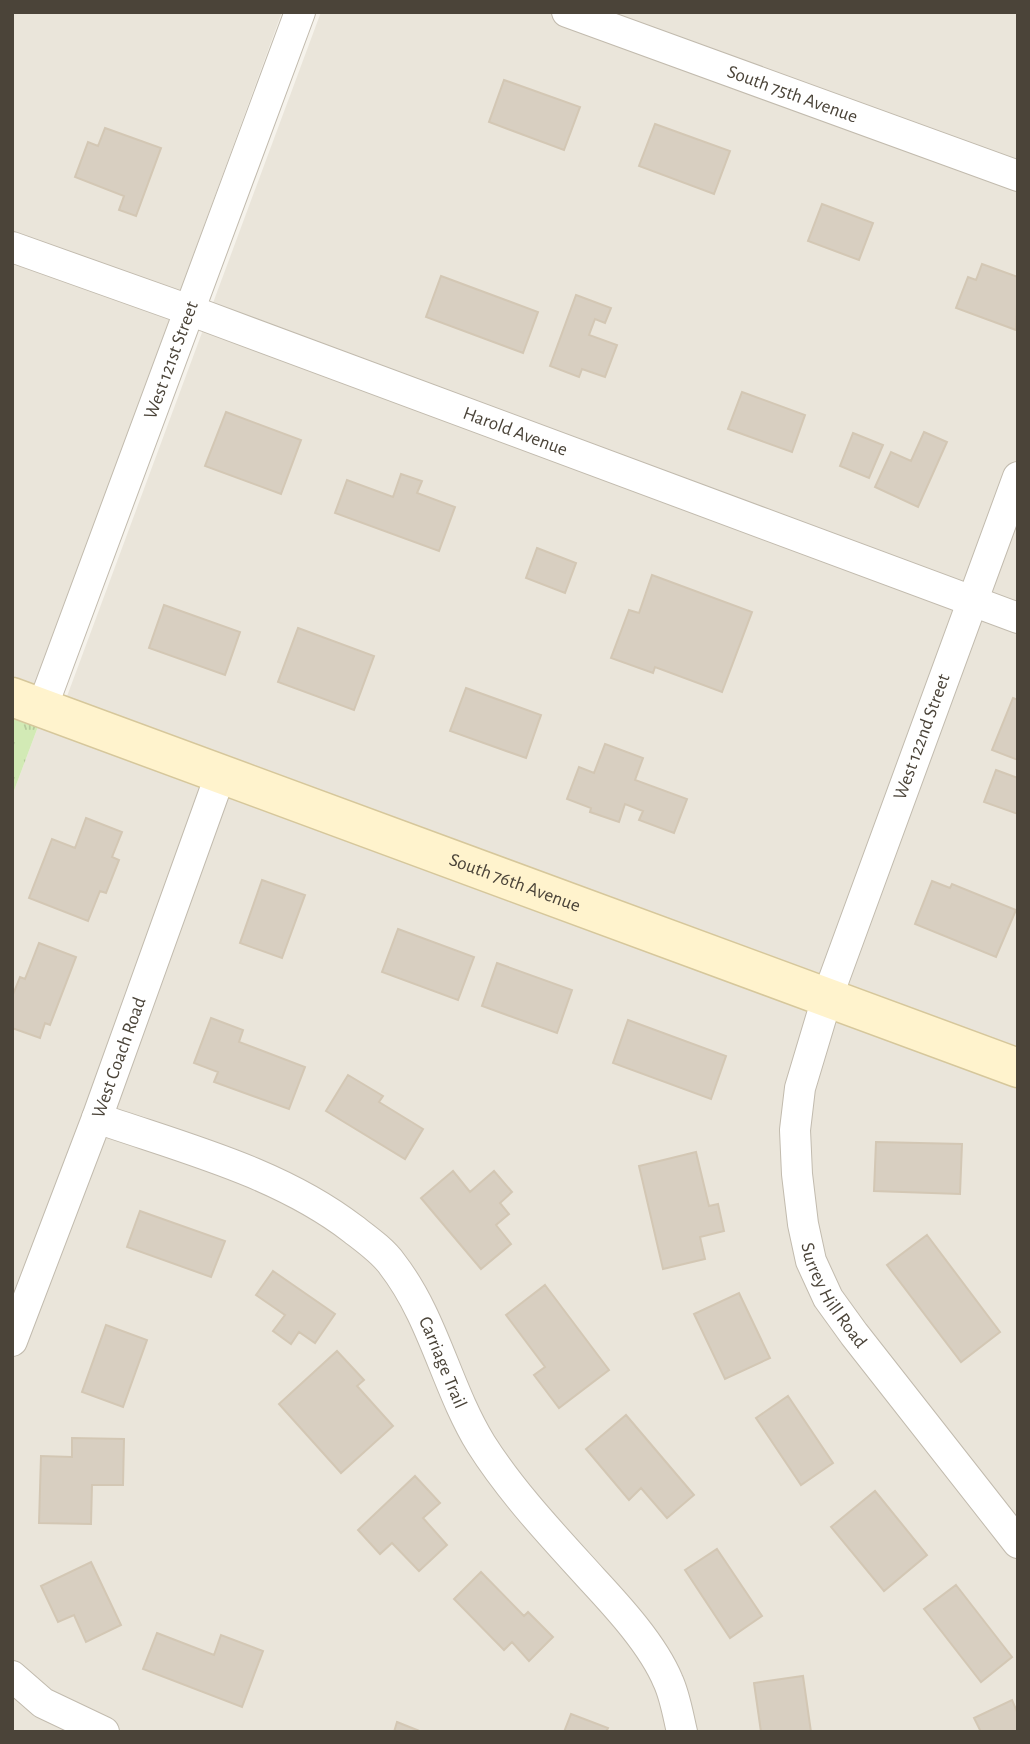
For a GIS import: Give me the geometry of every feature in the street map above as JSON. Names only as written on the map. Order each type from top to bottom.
[{"type":"street","name":"West 121st Street","points":[[27,702],[189,310],[300,12]]},
{"type":"street","name":"South 75th Avenue","points":[[568,12],[1018,176]]},
{"type":"street","name":"Harold Avenue","points":[[12,247],[189,310],[1018,618]]},
{"type":"street","name":"West 122nd Street","points":[[827,998],[1018,477]]},
{"type":"street","name":"South 76th Avenue","points":[[27,702],[1018,1068]]},
{"type":"street","name":"West Coach Road","points":[[12,1341],[97,1118],[221,774]]},
{"type":"street","name":"Surrey Hill Road","points":[[827,998],[800,1088],[795,1130],[803,1224],[811,1261],[828,1298],[853,1334],[1018,1543]]},
{"type":"street","name":"Carriage Trail","points":[[97,1118],[229,1164],[297,1193],[352,1228],[392,1263],[421,1311],[461,1405],[481,1444],[510,1484],[645,1642],[668,1680],[682,1732]]},
{"type":"street","points":[[12,1676],[43,1703],[104,1732]]},
{"type":"shaded area","points":[[12,12],[282,12],[34,692],[12,684]]},
{"type":"shaded area","points":[[321,12],[1018,12],[1018,1052],[66,699]]},
{"type":"shaded area","points":[[39,724],[1018,1085],[1018,1732],[12,1732],[12,796]]},
{"type":"green space","points":[[12,715],[39,724],[12,796]]},
{"type":"building","points":[[504,80],[580,107],[564,150],[489,122]]},
{"type":"building","points":[[655,124],[730,151],[714,194],[639,166]]},
{"type":"building","points":[[105,128],[161,148],[136,216],[119,210],[124,196],[75,177],[88,142],[98,146]]},
{"type":"building","points":[[822,204],[873,223],[859,260],[808,241]]},
{"type":"building","points":[[982,264],[1018,277],[1016,330],[956,308],[968,277],[976,280]]},
{"type":"building","points":[[441,276],[538,312],[523,353],[426,317]]},
{"type":"building","points":[[576,295],[611,308],[605,323],[595,319],[589,335],[617,345],[605,377],[582,369],[579,377],[550,366]]},
{"type":"building","points":[[742,392],[805,415],[792,452],[728,429]]},
{"type":"building","points":[[226,412],[301,440],[281,494],[205,466]]},
{"type":"building","points":[[924,432],[947,442],[918,507],[875,487],[891,452],[911,461]]},
{"type":"building","points":[[853,433],[883,445],[869,478],[840,466]]},
{"type":"building","points":[[401,474],[422,481],[417,493],[455,507],[439,551],[335,513],[347,480],[393,497]]},
{"type":"building","points":[[537,548],[576,563],[565,593],[526,578]]},
{"type":"building","points":[[652,575],[752,612],[722,692],[655,667],[653,673],[611,658],[629,610],[639,613]]},
{"type":"building","points":[[164,605],[240,632],[225,675],[149,648]]},
{"type":"building","points":[[298,628],[374,656],[354,710],[278,682]]},
{"type":"building","points":[[466,688],[541,715],[526,758],[450,731]]},
{"type":"building","points":[[1013,698],[1018,700],[1018,760],[992,750]]},
{"type":"building","points":[[605,744],[643,758],[635,780],[687,799],[674,833],[639,820],[643,811],[625,804],[619,822],[590,812],[591,808],[567,799],[579,767],[594,773]]},
{"type":"building","points":[[996,770],[1018,778],[1018,814],[984,802]]},
{"type":"building","points":[[86,818],[122,832],[112,857],[119,860],[106,893],[100,891],[88,921],[29,898],[52,839],[75,848]]},
{"type":"building","points":[[262,880],[305,895],[282,958],[240,943]]},
{"type":"building","points":[[932,881],[950,888],[952,884],[1016,910],[996,957],[915,924]]},
{"type":"building","points":[[398,929],[474,957],[458,1000],[382,972]]},
{"type":"building","points":[[39,943],[76,957],[50,1025],[45,1023],[40,1038],[12,1028],[12,997],[20,977],[25,979]]},
{"type":"building","points":[[497,963],[572,990],[557,1033],[482,1006]]},
{"type":"building","points":[[211,1018],[243,1030],[239,1042],[305,1067],[289,1109],[214,1082],[218,1072],[194,1063]]},
{"type":"building","points":[[628,1020],[726,1056],[711,1099],[613,1063]]},
{"type":"building","points":[[348,1075],[383,1096],[379,1102],[423,1129],[405,1159],[326,1111]]},
{"type":"building","points":[[876,1142],[962,1144],[960,1194],[874,1191]]},
{"type":"building","points":[[696,1152],[709,1206],[718,1204],[724,1231],[700,1237],[705,1259],[663,1269],[639,1166]]},
{"type":"building","points":[[453,1171],[470,1192],[494,1171],[512,1192],[500,1203],[509,1214],[496,1225],[511,1244],[481,1269],[421,1198]]},
{"type":"building","points":[[140,1211],[225,1241],[211,1277],[127,1247]]},
{"type":"building","points":[[927,1235],[1000,1332],[961,1362],[887,1265]]},
{"type":"building","points":[[273,1271],[335,1314],[315,1343],[299,1332],[291,1344],[273,1331],[285,1315],[256,1295]]},
{"type":"building","points":[[545,1285],[609,1370],[559,1408],[534,1375],[545,1367],[506,1315]]},
{"type":"building","points":[[739,1293],[770,1358],[725,1379],[694,1314]]},
{"type":"building","points":[[106,1325],[147,1340],[123,1407],[82,1392]]},
{"type":"building","points":[[337,1351],[364,1380],[357,1386],[393,1426],[341,1473],[279,1404]]},
{"type":"building","points":[[788,1396],[833,1463],[801,1485],[756,1418]]},
{"type":"building","points":[[626,1415],[694,1495],[667,1518],[641,1488],[629,1500],[586,1449]]},
{"type":"building","points":[[72,1438],[124,1439],[123,1485],[92,1485],[91,1524],[39,1523],[41,1456],[72,1457]]},
{"type":"building","points":[[415,1476],[440,1503],[423,1518],[447,1545],[419,1571],[392,1543],[380,1554],[358,1530]]},
{"type":"building","points":[[875,1491],[927,1555],[884,1591],[831,1527]]},
{"type":"building","points":[[717,1549],[762,1616],[730,1638],[685,1570]]},
{"type":"building","points":[[91,1562],[121,1625],[86,1642],[74,1615],[58,1622],[41,1586]]},
{"type":"building","points":[[481,1572],[524,1616],[528,1612],[553,1637],[529,1661],[512,1642],[504,1650],[454,1599]]},
{"type":"building","points":[[956,1585],[1012,1657],[981,1682],[924,1609]]},
{"type":"building","points":[[157,1633],[214,1655],[221,1635],[263,1651],[242,1707],[143,1669]]},
{"type":"building","points":[[803,1676],[811,1732],[761,1732],[754,1683]]},
{"type":"building","points":[[1012,1700],[1018,1714],[1018,1732],[981,1732],[974,1718]]},
{"type":"building","points":[[571,1714],[608,1728],[606,1732],[564,1732]]},
{"type":"building","points":[[397,1722],[422,1732],[394,1732]]}]
